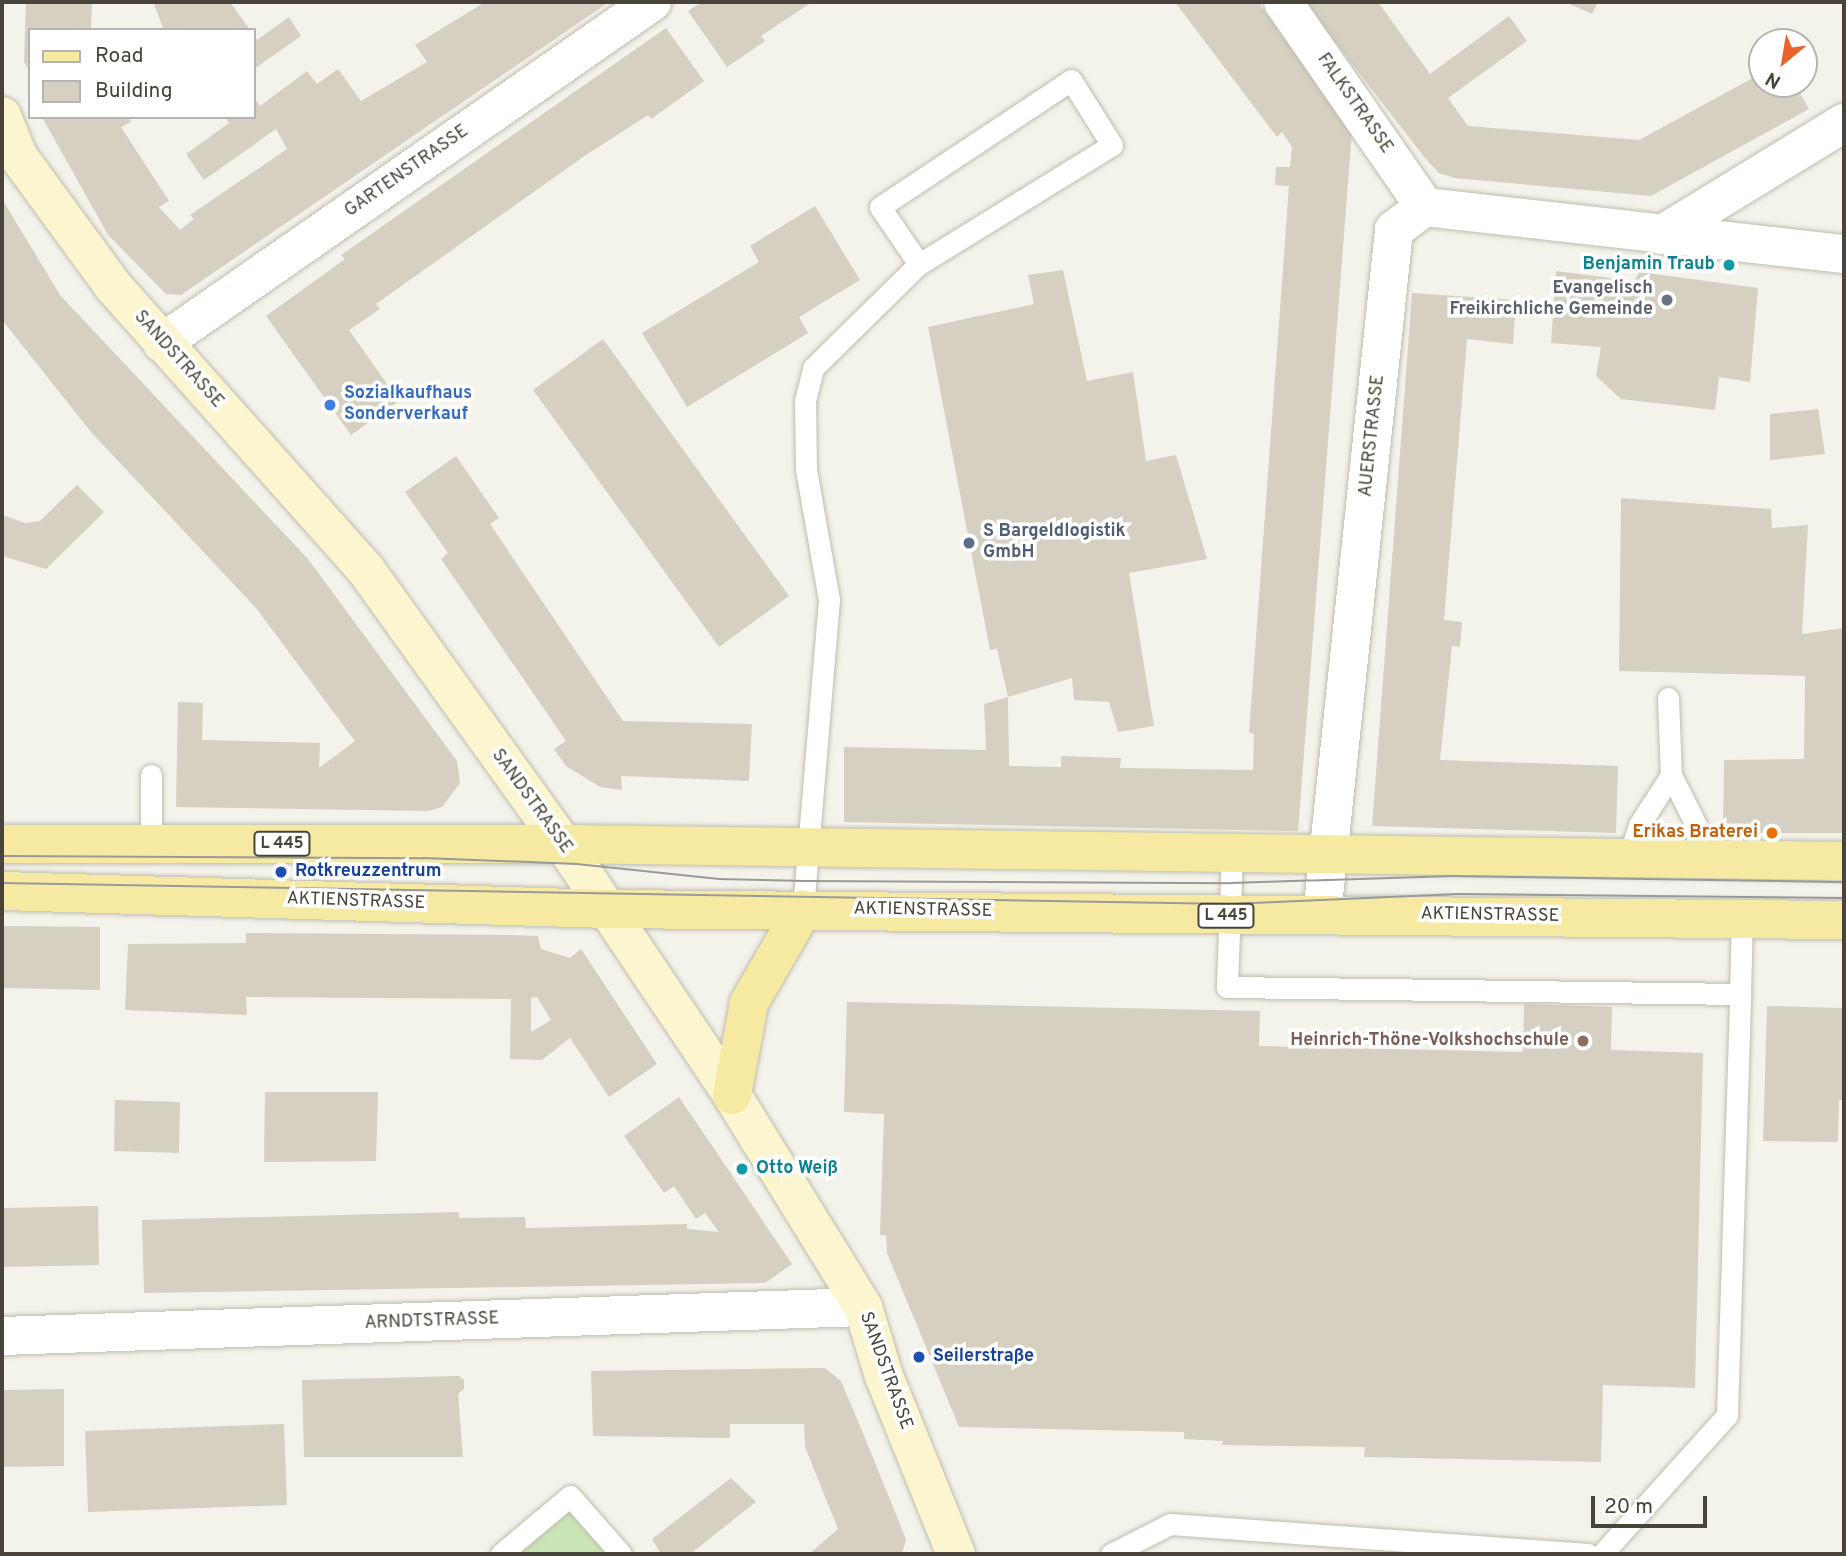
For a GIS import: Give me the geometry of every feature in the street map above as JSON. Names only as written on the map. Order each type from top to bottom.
[{"type":"main road","name":"L 445","points":[[2,844],[562,844],[1232,855],[1629,856],[1844,861]]},
{"type":"main road","name":"AKTIENSTRASSE","points":[[2,891],[607,909],[1844,920]]},
{"type":"main road","points":[[732,1095],[749,1003],[803,909]]},
{"type":"street","name":"GARTENSTRASSE","points":[[162,343],[652,2]]},
{"type":"street","name":"FALKSTRASSE","points":[[1283,2],[1425,207]]},
{"type":"street","name":"SANDSTRASSE","points":[[2,116],[18,156],[68,227],[162,343],[366,569],[562,844],[732,1095],[863,1307],[884,1376],[956,1554]]},
{"type":"street","points":[[1661,235],[1844,123]]},
{"type":"street","points":[[1425,207],[1844,254]]},
{"type":"street","name":"AUERSTRASSE","points":[[1322,915],[1394,230],[1425,207]]},
{"type":"street","name":"ARNDTSTRASSE","points":[[2,1336],[863,1307]]},
{"type":"lane","points":[[803,909],[829,600],[806,469],[805,401],[813,368],[833,344],[919,264],[1112,145],[1071,80],[880,207],[919,264]]},
{"type":"lane","points":[[1668,698],[1671,775],[1696,825],[1701,858]]},
{"type":"lane","points":[[151,775],[151,843]]},
{"type":"lane","points":[[1629,856],[1639,825],[1671,775]]},
{"type":"lane","points":[[1232,855],[1227,987],[1740,994]]},
{"type":"lane","points":[[1602,1554],[1727,1415],[1742,920]]},
{"type":"lane","points":[[501,1554],[570,1496],[621,1554]]},
{"type":"lane","points":[[1111,1554],[1170,1524],[1588,1554]]},
{"type":"green space","points":[[571,1510],[608,1554],[517,1554]]},
{"type":"building","points":[[26,2],[92,2],[91,28],[28,28],[28,69],[24,62]]},
{"type":"building","points":[[153,2],[230,2],[249,28],[163,28]]},
{"type":"building","points":[[485,2],[609,2],[181,295],[166,294],[108,235],[43,119],[129,119],[131,122],[121,127],[169,201],[159,207],[180,230],[194,219],[190,215],[287,149],[276,129],[204,180],[186,154],[229,123],[226,119],[256,119],[256,100],[260,106],[307,71],[317,84],[338,69],[361,101],[427,62],[415,45]]},
{"type":"building","points":[[702,2],[812,2],[761,36],[765,41],[727,67],[688,11]]},
{"type":"building","points":[[1175,2],[1258,2],[1352,131],[1298,831],[844,822],[844,747],[986,750],[984,704],[1008,697],[1009,766],[1061,767],[1061,756],[1121,758],[1120,768],[1253,770],[1254,734],[1249,733],[1289,186],[1275,185],[1276,167],[1290,167],[1292,147],[1282,132],[1277,137]]},
{"type":"building","points":[[1304,2],[1378,2],[1430,74],[1509,16],[1527,41],[1448,98],[1468,126],[1639,140],[1748,81],[1748,98],[1803,98],[1809,109],[1651,196],[1454,178],[1439,173]]},
{"type":"building","points":[[1565,2],[1598,2],[1592,14]]},
{"type":"building","points":[[289,17],[301,36],[256,68],[257,40]]},
{"type":"building","points":[[666,28],[704,81],[651,119],[648,115],[583,157],[376,304],[380,309],[349,330],[399,401],[351,435],[266,316],[345,259],[341,255]]},
{"type":"building","points":[[2,199],[60,295],[308,559],[457,761],[460,783],[442,807],[428,811],[176,807],[178,702],[203,703],[202,740],[320,743],[319,768],[355,741],[256,608],[91,432],[2,320]]},
{"type":"building","points":[[815,206],[860,280],[799,317],[808,333],[687,407],[642,333],[759,262],[750,246]]},
{"type":"building","points":[[1063,270],[1087,381],[1133,372],[1146,461],[1176,455],[1207,559],[1129,573],[1154,726],[1118,732],[1109,702],[1074,700],[1072,678],[1008,697],[997,649],[990,650],[928,327],[1034,304],[1028,275]]},
{"type":"building","points":[[1556,271],[1634,281],[1639,272],[1758,288],[1750,382],[1719,377],[1715,410],[1621,399],[1596,376],[1601,347],[1551,343]]},
{"type":"building","points":[[1412,293],[1516,300],[1513,344],[1467,339],[1444,620],[1462,622],[1460,647],[1452,646],[1440,760],[1618,766],[1616,833],[1372,826]]},
{"type":"building","points":[[603,339],[789,596],[719,647],[533,390]]},
{"type":"building","points":[[1818,409],[1825,454],[1770,460],[1770,414]]},
{"type":"building","points":[[456,456],[499,518],[490,524],[623,721],[752,724],[749,781],[621,776],[622,790],[600,787],[566,766],[554,749],[566,741],[441,559],[448,553],[405,492]]},
{"type":"building","points":[[77,485],[104,512],[46,569],[2,556],[2,515],[25,523],[40,521]]},
{"type":"building","points":[[1621,498],[1771,509],[1772,528],[1808,525],[1802,634],[1844,628],[1844,833],[1723,833],[1724,760],[1804,759],[1805,676],[1619,671]]},
{"type":"building","points":[[2,926],[100,927],[100,990],[2,988]]},
{"type":"building","points":[[246,933],[538,936],[541,949],[570,958],[581,949],[657,1064],[609,1097],[570,1038],[542,1060],[510,1059],[511,999],[246,997],[247,1015],[125,1010],[128,944],[246,943]],"holes":[[[537,997],[551,1020],[531,1032],[531,998]]]},
{"type":"building","points":[[847,1002],[1260,1011],[1259,1046],[1523,1052],[1524,1004],[1612,1007],[1611,1050],[1703,1053],[1695,1388],[1603,1385],[1601,1462],[1364,1457],[1365,1447],[1222,1445],[1223,1441],[1184,1439],[1184,1432],[959,1427],[887,1253],[886,1235],[880,1235],[884,1114],[844,1112]]},
{"type":"building","points":[[1767,1006],[1844,1008],[1844,1100],[1839,1100],[1838,1142],[1763,1141]]},
{"type":"building","points":[[265,1092],[378,1092],[376,1161],[264,1162]]},
{"type":"building","points":[[679,1097],[792,1264],[765,1283],[144,1293],[142,1220],[459,1212],[459,1218],[525,1217],[526,1228],[687,1224],[687,1229],[719,1232],[705,1213],[696,1219],[674,1186],[664,1193],[624,1136]]},
{"type":"building","points":[[115,1100],[180,1102],[179,1153],[114,1151]]},
{"type":"building","points":[[98,1206],[99,1265],[2,1267],[2,1208]]},
{"type":"building","points":[[825,1368],[841,1381],[860,1426],[906,1539],[902,1554],[809,1554],[838,1529],[805,1447],[804,1424],[730,1424],[730,1438],[593,1436],[591,1371]]},
{"type":"building","points":[[459,1376],[464,1380],[464,1389],[458,1394],[463,1457],[304,1457],[302,1380]]},
{"type":"building","points":[[64,1389],[64,1466],[2,1467],[2,1390]]},
{"type":"building","points":[[284,1424],[287,1505],[88,1512],[85,1431]]},
{"type":"building","points":[[731,1478],[756,1502],[690,1554],[661,1554],[652,1539]]},
{"type":"tram line","points":[[2,856],[423,858],[577,864],[719,879],[805,881],[1231,883],[1452,876],[1844,882]]},
{"type":"tram line","points":[[2,883],[1230,904],[1458,894],[1844,898]]},
{"type":"place","name":"Benjamin Traub","points":[[1729,265]]},
{"type":"place","name":"Evangelisch Freikirchliche Gemeinde","points":[[1667,300]]},
{"type":"place","name":"Sozialkaufhaus Sonderverkauf","points":[[330,405]]},
{"type":"place","name":"S Bargeldlogistik GmbH","points":[[969,543]]},
{"type":"place","name":"Erikas Braterei","points":[[1772,833]]},
{"type":"place","name":"Rotkreuzzentrum","points":[[281,872]]},
{"type":"place","name":"Heinrich-Thöne-Volkshochschule","points":[[1583,1041]]},
{"type":"place","name":"Otto Weiß","points":[[742,1169]]},
{"type":"place","name":"Seilerstraße","points":[[919,1357]]}]
